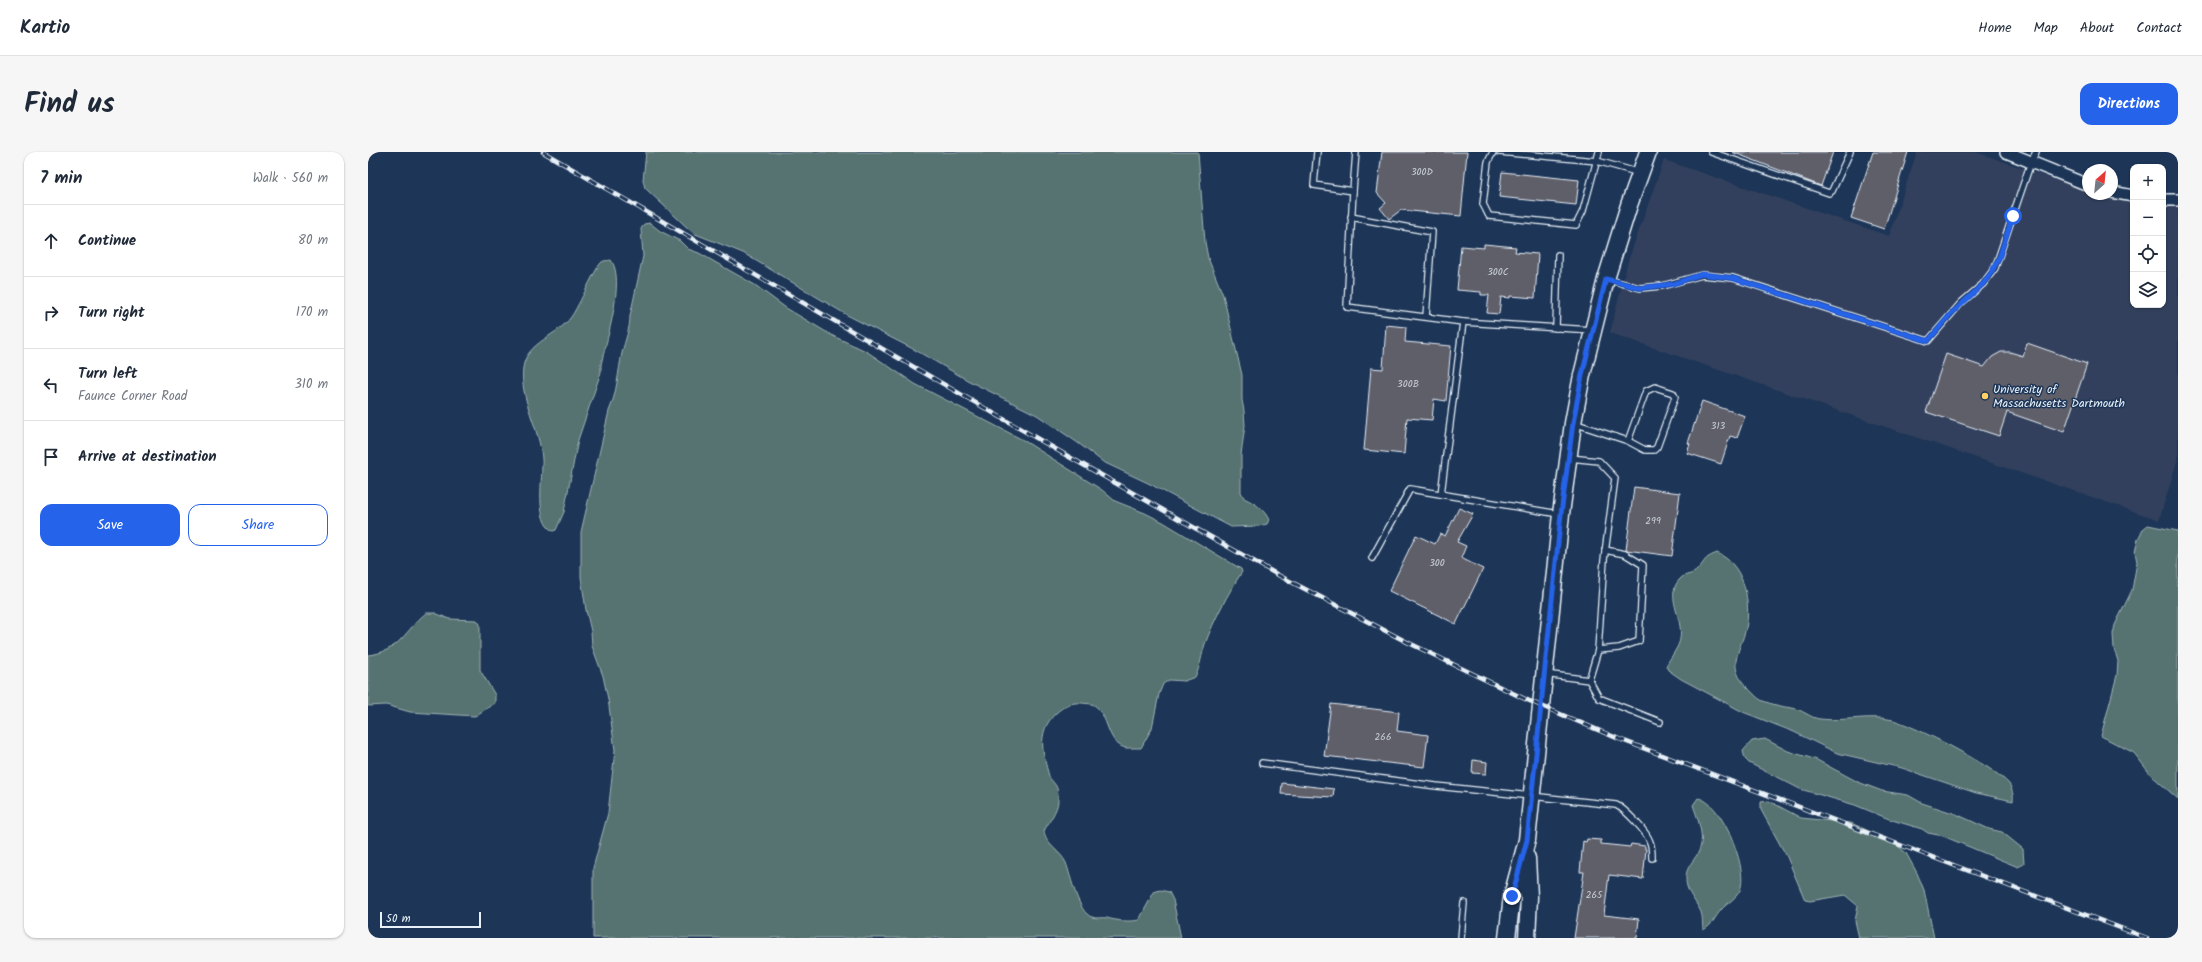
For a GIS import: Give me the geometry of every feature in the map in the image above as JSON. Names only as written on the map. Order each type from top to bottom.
[{"type":"main road","points":[[1527,938],[1529,897],[1527,840],[1561,514],[1573,423],[1593,330],[1606,279],[1648,152]]},
{"type":"main road","points":[[1507,938],[1512,896],[1527,840]]},
{"type":"street","points":[[2006,152],[2034,157],[2082,182]]},
{"type":"street","points":[[2118,193],[2130,195]]},
{"type":"street","points":[[2166,200],[2178,200]]},
{"type":"lane","points":[[1317,152],[1314,185],[1353,191]]},
{"type":"lane","points":[[1356,152],[1347,307],[1463,322],[1593,330]]},
{"type":"lane","points":[[1493,152],[1488,162],[1483,204],[1489,216],[1576,225],[1583,211],[1599,152]]},
{"type":"lane","points":[[1499,152],[1597,161],[1640,173]]},
{"type":"lane","points":[[1710,152],[1829,193],[1832,192],[1850,152]]},
{"type":"lane","points":[[1606,279],[1629,286],[1646,288],[1673,284],[1702,274],[1728,277],[1747,281],[1928,341],[1961,303],[1983,284],[1995,268],[2034,157]]},
{"type":"lane","points":[[1352,218],[1432,232],[1426,317]]},
{"type":"lane","points":[[1556,328],[1558,255]]},
{"type":"lane","points":[[1441,494],[1463,322]]},
{"type":"lane","points":[[1573,423],[1628,441],[1645,450],[1654,450],[1657,447],[1675,397],[1673,393],[1655,386],[1646,391],[1628,441]]},
{"type":"lane","points":[[1569,458],[1599,461],[1616,478],[1605,550],[1598,650],[1589,680],[1598,698],[1660,722]]},
{"type":"lane","points":[[1372,558],[1410,489],[1561,514]]},
{"type":"lane","points":[[1598,650],[1619,648],[1639,641],[1643,565],[1625,554],[1605,550]]},
{"type":"lane","points":[[1545,674],[1589,680]]},
{"type":"lane","points":[[1262,763],[1531,796],[1569,799],[1620,807],[1647,836],[1650,842],[1652,858]]},
{"type":"lane","points":[[1461,938],[1464,903]]},
{"type":"shaded area","name":"University of Massachusetts Dartmouth","points":[[1917,152],[1976,152],[2082,189],[2082,200],[2118,200],[2130,203],[2130,308],[2166,308],[2166,206],[2178,206],[2178,458],[2159,520],[1610,333],[1628,261],[1664,160],[1889,236]]},
{"type":"green space","points":[[646,152],[1198,152],[1205,242],[1208,258],[1223,295],[1242,375],[1242,400],[1245,425],[1241,455],[1241,492],[1244,498],[1256,505],[1265,513],[1269,520],[1267,524],[1259,526],[1231,527],[1148,483],[1103,462],[1037,415],[969,381],[917,351],[847,315],[743,253],[693,233],[645,188],[643,180]]},
{"type":"green space","points":[[650,223],[660,231],[680,241],[688,249],[699,253],[755,285],[786,308],[833,336],[866,351],[915,384],[1023,440],[1102,490],[1115,501],[1163,522],[1241,569],[1242,572],[1222,607],[1209,635],[1195,677],[1184,681],[1169,680],[1163,684],[1159,694],[1152,728],[1141,748],[1126,748],[1119,745],[1111,735],[1099,709],[1094,705],[1082,703],[1067,705],[1055,714],[1049,721],[1043,736],[1043,752],[1045,760],[1050,777],[1058,791],[1058,805],[1044,831],[1045,836],[1050,844],[1064,859],[1079,902],[1083,909],[1087,914],[1094,918],[1123,921],[1139,920],[1154,892],[1160,890],[1169,892],[1173,900],[1181,938],[593,938],[593,868],[608,813],[615,750],[608,699],[603,676],[592,646],[591,631],[586,610],[581,577],[581,532],[609,411],[616,390],[622,353],[643,256],[641,229],[644,224]]},
{"type":"green space","points":[[611,260],[615,269],[616,296],[614,311],[601,365],[601,372],[578,440],[564,512],[556,530],[553,531],[547,526],[541,509],[542,459],[538,436],[524,391],[523,368],[525,359],[536,345],[565,324],[571,317],[602,262]]},
{"type":"green space","points":[[2148,525],[2178,531],[2178,799],[2151,775],[2134,753],[2101,736],[2117,675],[2118,661],[2114,649],[2113,634],[2115,625],[2132,590],[2137,562],[2135,552],[2138,539],[2143,529]]},
{"type":"green space","points":[[1717,553],[1726,558],[1739,573],[1746,592],[1748,613],[1747,623],[1736,664],[1737,672],[1741,680],[1757,697],[1763,701],[1796,709],[1820,719],[1838,720],[1884,718],[1904,724],[1936,738],[1972,758],[2001,777],[2009,784],[2012,790],[2013,801],[1976,793],[1902,768],[1837,753],[1794,732],[1743,712],[1681,679],[1668,670],[1666,666],[1680,639],[1679,623],[1674,599],[1676,585],[1681,578],[1695,572],[1707,558]]},
{"type":"green space","points":[[426,613],[435,613],[449,619],[477,620],[480,624],[480,670],[495,695],[495,703],[475,716],[410,712],[386,705],[368,706],[368,655],[388,650],[395,645]]},
{"type":"green space","points":[[1765,739],[1788,751],[1817,760],[1858,782],[1882,791],[1908,795],[1922,803],[1956,814],[1989,829],[2002,832],[2023,849],[2024,864],[2018,867],[1943,836],[1928,833],[1922,829],[1889,819],[1855,805],[1800,789],[1749,763],[1745,759],[1743,751],[1752,741]]},
{"type":"green space","points":[[1698,798],[1707,802],[1715,810],[1723,822],[1736,850],[1742,877],[1741,887],[1738,894],[1721,910],[1709,926],[1703,930],[1701,912],[1689,892],[1686,883],[1687,871],[1698,853],[1701,841],[1700,829],[1693,805]]},
{"type":"green space","points":[[1769,801],[1801,818],[1851,823],[1893,842],[1906,853],[1917,873],[1924,890],[1934,938],[1859,938],[1855,921],[1858,906],[1845,895],[1810,901],[1805,900],[1787,857],[1761,810],[1761,802]]},
{"type":"building","points":[[1382,152],[1467,152],[1461,216],[1401,210],[1389,219],[1380,208],[1386,203],[1377,193]]},
{"type":"building","points":[[1732,152],[1833,152],[1821,186]]},
{"type":"building","points":[[1873,152],[1908,152],[1884,229],[1851,218]]},
{"type":"building","points":[[1502,172],[1579,180],[1576,205],[1499,197]]},
{"type":"building","points":[[1484,244],[1516,247],[1515,252],[1538,254],[1535,298],[1510,296],[1510,298],[1501,297],[1499,314],[1487,313],[1489,295],[1481,295],[1481,292],[1457,290],[1461,246],[1484,248]]},
{"type":"building","points":[[1386,325],[1406,327],[1405,342],[1451,346],[1446,401],[1434,399],[1432,420],[1407,418],[1404,454],[1364,450],[1371,368],[1383,369]]},
{"type":"building","points":[[2027,343],[2087,364],[2064,432],[2007,412],[1999,436],[1926,412],[1946,354],[1984,367],[1992,357],[2001,352],[2010,352],[2023,356]]},
{"type":"building","points":[[1702,401],[1745,416],[1737,438],[1730,436],[1721,464],[1687,453],[1690,444],[1688,443]]},
{"type":"building","points":[[1634,487],[1680,493],[1672,556],[1626,550]]},
{"type":"building","points":[[1459,508],[1473,514],[1457,542],[1466,546],[1461,558],[1483,569],[1456,624],[1389,591],[1416,535],[1435,544],[1440,534],[1445,536]]},
{"type":"building","points":[[1331,704],[1399,712],[1397,731],[1428,735],[1424,767],[1324,756]]},
{"type":"building","points":[[1473,760],[1487,762],[1486,774],[1472,773]]},
{"type":"building","points":[[1282,783],[1334,789],[1333,797],[1281,794]]},
{"type":"building","points":[[1587,839],[1601,840],[1601,844],[1630,847],[1631,844],[1645,846],[1643,879],[1609,875],[1604,915],[1639,919],[1637,938],[1574,938],[1584,872],[1580,872],[1583,841],[1586,842]]},
{"type":"railway","points":[[543,152],[1064,454],[1278,575],[1407,642],[1525,699],[1619,739],[2147,938]]},
{"type":"place","name":"University of Massachusetts Dartmouth","points":[[1985,396]]},
{"type":"route","points":[[1512,896],[1527,840],[1561,514],[1573,423],[1582,375],[1606,279],[1640,288],[1673,284],[1702,274],[1712,274],[1747,281],[1928,341],[1961,303],[1983,284],[1995,268],[2013,216]]}]
